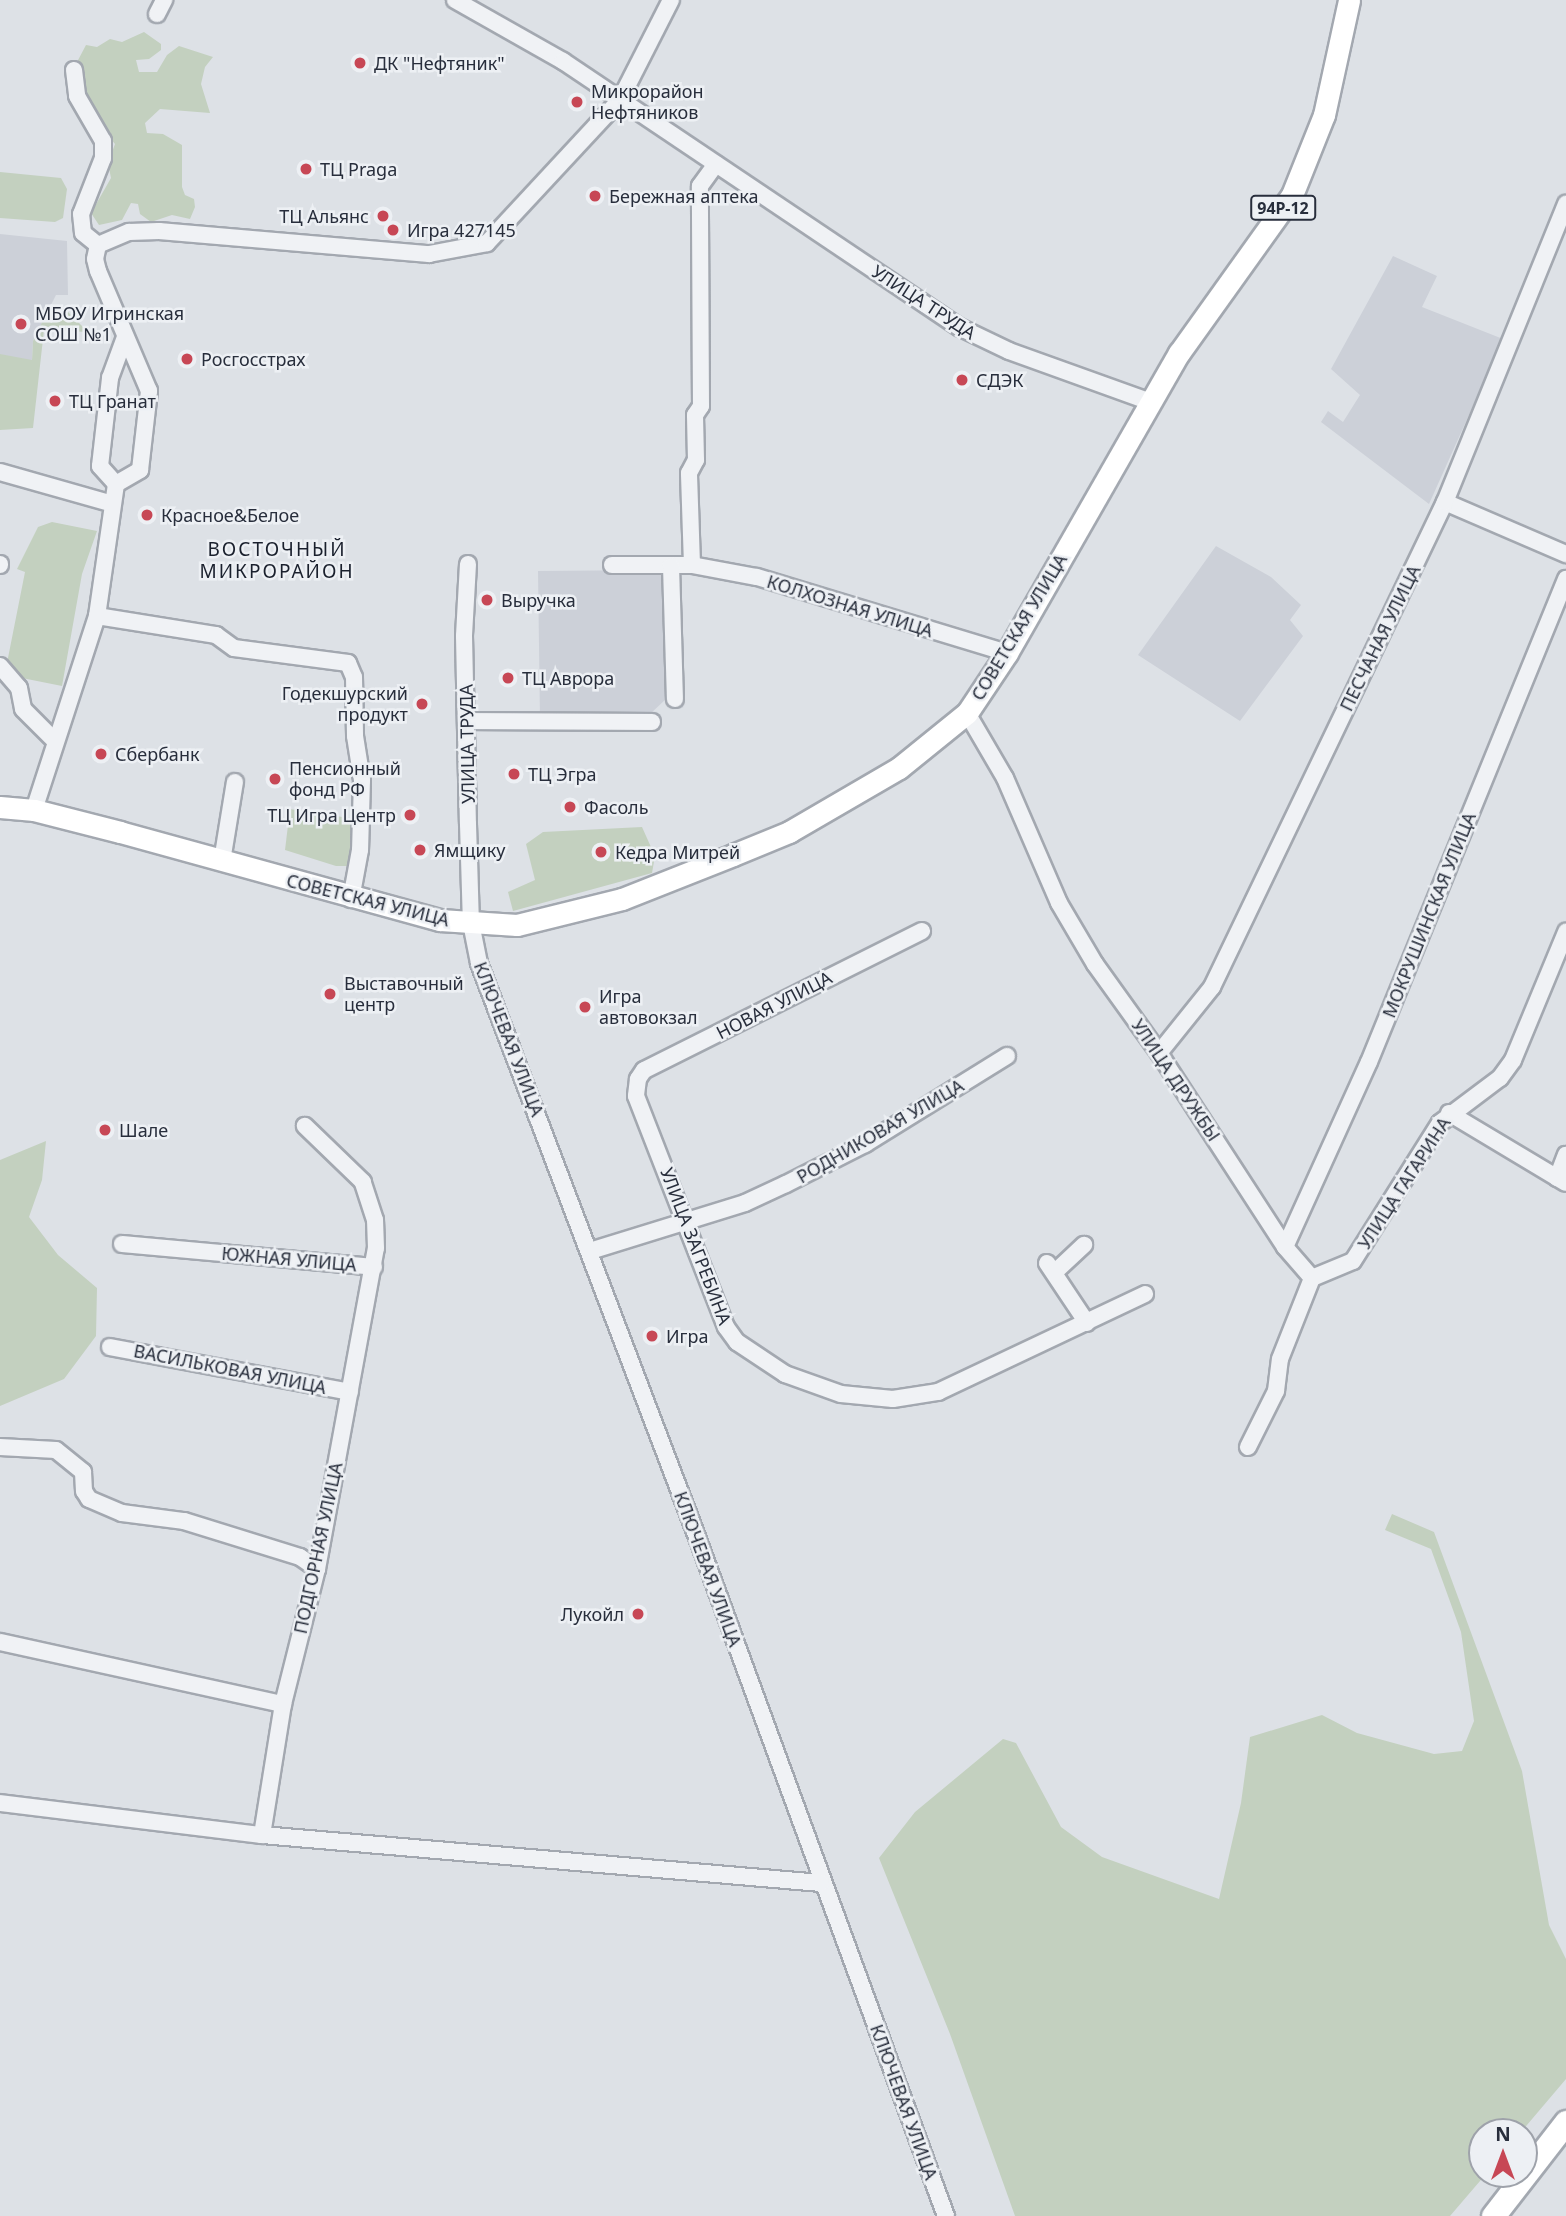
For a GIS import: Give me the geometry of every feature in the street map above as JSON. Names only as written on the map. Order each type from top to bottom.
[{"type":"highway","points":[[1493,2216],[1566,2122]]},
{"type":"main road","name":"СОВЕТСКАЯ УЛИЦА","points":[[0,807],[34,810],[222,860],[351,899],[471,923],[517,925],[622,899],[789,832],[900,768],[967,713],[1007,653],[1179,354],[1292,195],[1324,115],[1349,0]]},
{"type":"street","name":"УЛИЦА ТРУДА","points":[[455,0],[563,61],[971,334],[1151,402]]},
{"type":"street","points":[[98,245],[129,232],[159,231],[429,254],[487,243],[620,100],[671,0]]},
{"type":"street","points":[[74,69],[77,96],[100,132],[104,151],[81,214],[83,233],[98,245]]},
{"type":"street","points":[[692,565],[689,473],[696,460],[695,415],[701,406],[700,186],[716,164]]},
{"type":"street","name":"ПЕСЧАНАЯ УЛИЦА","points":[[1159,1053],[1212,987],[1445,502],[1566,204]]},
{"type":"street","points":[[98,245],[94,259],[149,391],[140,470],[116,484]]},
{"type":"street","points":[[116,484],[100,466],[110,378],[125,337]]},
{"type":"street","points":[[0,472],[113,504]]},
{"type":"street","points":[[34,810],[54,740],[71,703],[97,616],[116,484]]},
{"type":"street","points":[[1445,502],[1566,554]]},
{"type":"street","name":"УЛИЦА ТРУДА","points":[[468,565],[464,636],[471,923]]},
{"type":"street","name":"КОЛХОЗНАЯ УЛИЦА","points":[[612,565],[692,565],[757,577],[1007,653]]},
{"type":"street","points":[[671,566],[675,699]]},
{"type":"street","name":"МОКРУШИНСКАЯ УЛИЦА","points":[[1285,1247],[1369,1062],[1566,579]]},
{"type":"street","points":[[97,616],[216,635],[234,648],[348,663],[354,677],[355,736],[362,780],[360,850],[351,899]]},
{"type":"street","points":[[0,666],[19,688],[23,709],[54,740]]},
{"type":"street","name":"УЛИЦА ДРУЖБЫ","points":[[967,713],[1004,778],[1059,903],[1095,964],[1159,1053],[1285,1247],[1312,1278]]},
{"type":"street","points":[[467,722],[652,722]]},
{"type":"street","points":[[222,860],[234,782]]},
{"type":"street","name":"КЛЮЧЕВАЯ УЛИЦА","points":[[471,923],[479,963],[590,1251],[821,1884],[946,2216]]},
{"type":"street","name":"НОВАЯ УЛИЦА","points":[[635,1087],[644,1070],[922,931]]},
{"type":"street","name":"УЛИЦА ГАГАРИНА","points":[[1312,1278],[1353,1261],[1449,1113],[1500,1078],[1513,1060],[1566,932]]},
{"type":"street","name":"РОДНИКОВАЯ УЛИЦА","points":[[590,1251],[786,1185],[865,1144],[1007,1056]]},
{"type":"street","name":"УЛИЦА ЗАГРЕБИНА","points":[[635,1087],[726,1327],[737,1342],[785,1374],[841,1394],[893,1399],[939,1392],[1145,1294]]},
{"type":"street","points":[[1449,1113],[1562,1181],[1566,1155]]},
{"type":"street","name":"ЮЖНАЯ УЛИЦА","points":[[122,1244],[374,1267],[375,1220],[363,1182],[305,1126]]},
{"type":"street","points":[[1084,1245],[1051,1267],[1087,1323]]},
{"type":"street","name":"ПОДГОРНАЯ УЛИЦА","points":[[262,1835],[283,1704],[317,1569],[374,1267]]},
{"type":"street","points":[[1248,1447],[1276,1391],[1280,1359],[1312,1278]]},
{"type":"street","name":"ВАСИЛЬКОВАЯ УЛИЦА","points":[[110,1347],[350,1392]]},
{"type":"street","points":[[0,1447],[56,1450],[83,1472],[84,1491],[89,1499],[122,1513],[184,1521],[300,1557],[317,1569]]},
{"type":"street","points":[[0,1642],[283,1704]]},
{"type":"street","points":[[0,1803],[262,1835],[821,1884]]},
{"type":"shaded area","name":"МБОУ Игринская СОШ №1","points":[[0,234],[67,241],[68,295],[56,295],[33,341],[28,428],[0,421]]},
{"type":"shaded area","points":[[1393,256],[1437,276],[1422,307],[1503,339],[1429,504],[1321,422],[1328,411],[1343,422],[1360,395],[1331,369]]},
{"type":"shaded area","points":[[1216,546],[1271,577],[1301,605],[1290,620],[1303,636],[1240,721],[1138,655]]},
{"type":"shaded area","points":[[657,570],[666,574],[666,699],[649,715],[540,718],[538,571]]},
{"type":"green space","points":[[144,32],[161,44],[161,50],[149,59],[136,60],[139,72],[157,72],[167,55],[179,46],[213,57],[205,67],[201,84],[210,113],[160,109],[145,123],[147,133],[163,134],[182,145],[182,187],[185,195],[194,199],[195,207],[190,219],[172,215],[151,222],[140,214],[138,204],[131,203],[122,220],[99,225],[91,213],[111,178],[108,163],[115,144],[101,127],[98,113],[88,108],[76,64],[86,45],[97,47],[110,39],[122,42]]},
{"type":"green space","points":[[0,172],[61,178],[67,189],[63,218],[55,222],[0,218]]},
{"type":"green space","points":[[50,306],[68,312],[88,332],[44,330],[33,428],[0,430],[0,354],[32,360],[33,341]]},
{"type":"green space","points":[[52,522],[97,531],[82,574],[62,686],[22,678],[6,668],[25,572],[17,569],[38,527]]},
{"type":"green space","points":[[290,809],[349,818],[356,828],[350,866],[336,866],[285,850]]},
{"type":"green space","points":[[642,827],[655,856],[652,873],[513,911],[508,892],[535,880],[526,844],[543,832]]},
{"type":"green space","points":[[46,1141],[42,1180],[29,1217],[58,1255],[97,1288],[96,1336],[64,1379],[0,1406],[0,1160]]},
{"type":"green space","points":[[1392,1514],[1434,1532],[1522,1771],[1549,1925],[1566,1959],[1566,2079],[1533,2118],[1468,2118],[1468,2188],[1474,2188],[1450,2216],[1015,2216],[950,2034],[879,1858],[915,1812],[1003,1739],[1016,1743],[1061,1827],[1102,1857],[1219,1899],[1241,1803],[1250,1737],[1322,1715],[1357,1733],[1434,1754],[1462,1751],[1474,1721],[1461,1632],[1431,1549],[1385,1530]]},
{"type":"place","name":"ДК \"Нефтяник\"","points":[[360,63]]},
{"type":"place","name":"Микрорайон Нефтяников","points":[[577,102]]},
{"type":"place","name":"ТЦ Praga","points":[[306,169]]},
{"type":"place","name":"Бережная аптека","points":[[595,196]]},
{"type":"place","name":"ТЦ Альянс","points":[[383,216]]},
{"type":"place","name":"Игра 427145","points":[[393,230]]},
{"type":"place","name":"МБОУ Игринская СОШ №1","points":[[21,324]]},
{"type":"place","name":"Росгосстрах","points":[[187,359]]},
{"type":"place","name":"СДЭК","points":[[962,380]]},
{"type":"place","name":"ТЦ Гранат","points":[[55,401]]},
{"type":"place","name":"Красное&Белое","points":[[147,515]]},
{"type":"place","name":"Выручка","points":[[487,600]]},
{"type":"place","name":"ТЦ Аврора","points":[[508,678]]},
{"type":"place","name":"Годекшурский продукт","points":[[422,704]]},
{"type":"place","name":"Сбербанк","points":[[101,754]]},
{"type":"place","name":"ТЦ Эгра","points":[[514,774]]},
{"type":"place","name":"Пенсионный фонд РФ","points":[[275,779]]},
{"type":"place","name":"Фасоль","points":[[570,807]]},
{"type":"place","name":"ТЦ Игра Центр","points":[[410,815]]},
{"type":"place","name":"Ямщику","points":[[420,850]]},
{"type":"place","name":"Кедра Митрей","points":[[601,852]]},
{"type":"place","name":"Выставочный центр","points":[[330,994]]},
{"type":"place","name":"Игра автовокзал","points":[[585,1007]]},
{"type":"place","name":"Шале","points":[[105,1130]]},
{"type":"place","name":"Игра","points":[[652,1336]]},
{"type":"place","name":"Лукойл","points":[[638,1614]]},
{"type":"district","name":"ВОСТОЧНЫЙ МИКРОРАЙОН","points":[[277,561]]}]
